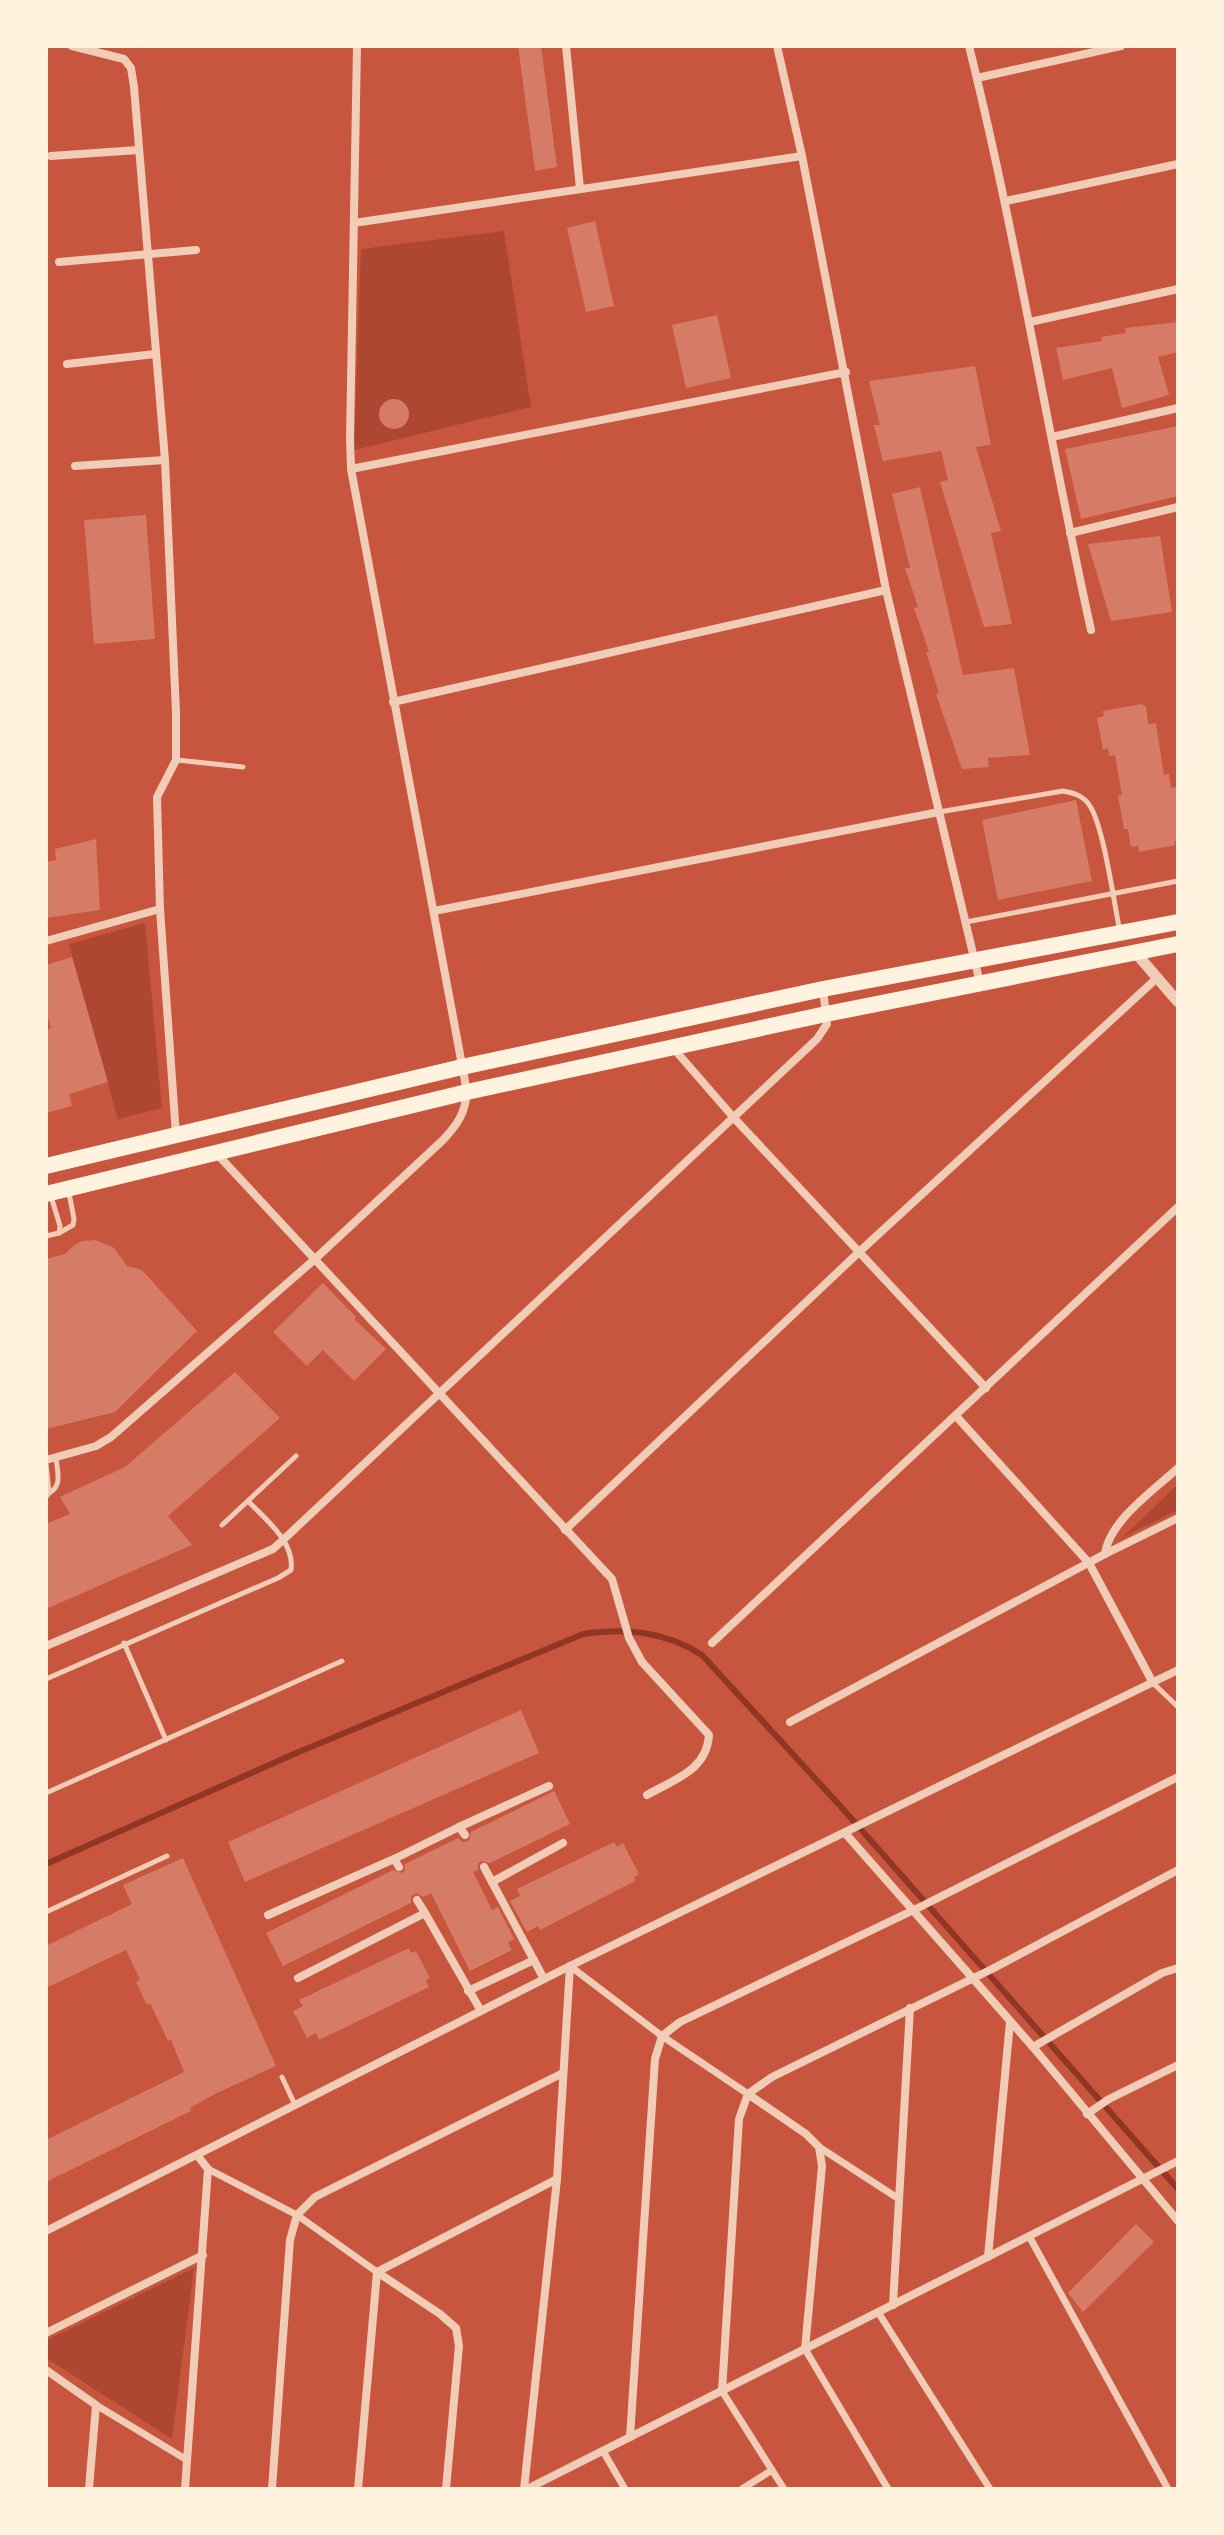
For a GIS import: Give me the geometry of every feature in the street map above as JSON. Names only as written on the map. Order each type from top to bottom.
[{"type":"highway","points":[[46,1166],[462,1067],[823,989],[1178,922]]},
{"type":"highway","points":[[48,1193],[467,1092],[826,1014],[1178,944]]},
{"type":"street","points":[[72,46],[124,59],[133,77],[165,460],[176,712],[176,760],[157,797],[160,909],[176,1136]]},
{"type":"street","points":[[46,1462],[96,1446],[111,1437],[315,1259],[450,1132],[465,1109],[467,1092],[351,469],[357,46]]},
{"type":"street","points":[[566,46],[580,189]]},
{"type":"street","points":[[777,46],[846,372],[886,590],[980,983]]},
{"type":"street","points":[[969,46],[1006,201],[1091,630]]},
{"type":"street","points":[[977,78],[1121,46]]},
{"type":"street","points":[[51,156],[138,150]]},
{"type":"street","points":[[354,223],[802,156]]},
{"type":"street","points":[[1006,201],[1178,164]]},
{"type":"street","points":[[59,262],[196,250]]},
{"type":"street","points":[[1030,322],[1178,289]]},
{"type":"street","points":[[67,364],[155,354]]},
{"type":"street","points":[[351,469],[846,372]]},
{"type":"street","points":[[1052,437],[1178,408]]},
{"type":"street","points":[[75,466],[165,460]]},
{"type":"street","points":[[1070,533],[1178,507]]},
{"type":"street","points":[[393,702],[886,590]]},
{"type":"street","points":[[434,911],[939,812]]},
{"type":"street","points":[[46,941],[160,909]]},
{"type":"street","points":[[1135,952],[1178,1002]]},
{"type":"street","points":[[565,1530],[858,1253],[1157,978]]},
{"type":"street","points":[[46,1646],[273,1549],[817,1039],[827,1024],[823,989]]},
{"type":"street","points":[[674,1049],[858,1253],[986,1388]]},
{"type":"street","points":[[217,1153],[612,1579],[628,1633],[642,1662],[709,1735],[709,1749],[700,1764],[647,1795]]},
{"type":"street","points":[[712,1643],[1178,1207]]},
{"type":"street","points":[[956,1416],[1089,1563],[1153,1683]]},
{"type":"street","points":[[1105,1554],[1112,1532],[1178,1468]]},
{"type":"street","points":[[790,1722],[1178,1518]]},
{"type":"street","points":[[46,2231],[570,1966],[1178,1670]]},
{"type":"street","points":[[630,2437],[655,2059],[662,2036],[680,2022],[916,1909],[1178,1777]]},
{"type":"street","points":[[268,1915],[397,1863],[549,1786]]},
{"type":"street","points":[[847,1832],[1010,2022],[1036,2045],[1178,2221]]},
{"type":"street","points":[[492,1882],[563,1843]]},
{"type":"street","points":[[484,1867],[544,1979]]},
{"type":"street","points":[[784,2489],[722,2391],[739,2119],[748,2094],[772,2077],[992,1969],[1178,1870]]},
{"type":"street","points":[[417,1900],[481,2011]]},
{"type":"street","points":[[298,1978],[425,1913]]},
{"type":"street","points":[[468,1991],[534,1960]]},
{"type":"street","points":[[570,1966],[662,2036],[806,2134],[819,2147],[899,2199]]},
{"type":"street","points":[[525,2489],[557,2179],[561,2074],[570,1966]]},
{"type":"street","points":[[1036,2045],[1162,1973],[1178,1968]]},
{"type":"street","points":[[893,2305],[910,2008]]},
{"type":"street","points":[[988,2257],[1010,2022]]},
{"type":"street","points":[[1091,2111],[1178,2065]]},
{"type":"street","points":[[272,2489],[290,2240],[297,2215],[315,2197],[561,2074]]},
{"type":"street","points":[[819,2147],[822,2166],[805,2349],[888,2489]]},
{"type":"street","points":[[197,2155],[208,2169],[297,2215],[456,2328],[459,2346],[446,2489]]},
{"type":"street","points":[[525,2489],[1144,2181],[1174,2163]]},
{"type":"street","points":[[185,2489],[208,2169]]},
{"type":"street","points":[[377,2272],[557,2179]]},
{"type":"street","points":[[1029,2236],[1168,2489]]},
{"type":"street","points":[[46,2333],[203,2255]]},
{"type":"street","points":[[358,2489],[377,2272]]},
{"type":"street","points":[[878,2312],[990,2489]]},
{"type":"street","points":[[46,2370],[96,2405],[187,2460]]},
{"type":"street","points":[[89,2489],[96,2405]]},
{"type":"street","points":[[603,2451],[625,2489]]},
{"type":"street","points":[[742,2489],[772,2470]]},
{"type":"lane","points":[[176,760],[243,767]]},
{"type":"lane","points":[[939,812],[1063,791],[1077,793],[1090,806],[1100,835],[1120,932]]},
{"type":"lane","points":[[966,922],[1178,881]]},
{"type":"lane","points":[[46,1236],[73,1225],[68,1188]]},
{"type":"lane","points":[[48,1193],[59,1233]]},
{"type":"lane","points":[[222,1525],[296,1456]]},
{"type":"lane","points":[[46,1462],[48,1495],[59,1485],[56,1457]]},
{"type":"lane","points":[[46,1679],[291,1570],[292,1558],[283,1540],[248,1501]]},
{"type":"lane","points":[[124,1643],[166,1740]]},
{"type":"lane","points":[[46,1793],[342,1661]]},
{"type":"lane","points":[[1153,1683],[1178,1707]]},
{"type":"lane","points":[[46,1912],[167,1856]]},
{"type":"lane","points":[[282,2077],[295,2105]]},
{"type":"shaded area","points":[[504,231],[531,407],[354,450],[361,249]]},
{"type":"shaded area","points":[[145,923],[162,1108],[118,1119],[69,944]]},
{"type":"shaded area","points":[[1178,1484],[1178,1510],[1123,1537]]},
{"type":"shaded area","points":[[194,2268],[172,2439],[46,2358],[47,2340]]},
{"type":"building","points":[[518,46],[541,46],[557,167],[535,171]]},
{"type":"building","points":[[595,221],[614,306],[586,312],[567,228]]},
{"type":"building","points":[[717,315],[731,378],[686,388],[672,325]]},
{"type":"building","points":[[1178,322],[1178,352],[1158,357],[1169,395],[1122,408],[1112,368],[1063,380],[1056,348],[1102,341],[1101,337],[1126,333],[1125,328]]},
{"type":"building","points":[[975,366],[991,445],[976,447],[1001,531],[991,533],[1012,624],[984,627],[940,482],[948,480],[941,451],[883,461],[874,425],[880,425],[869,381]]},
{"type":"building","points":[[394,399],[405,403],[409,414],[405,425],[394,429],[383,425],[379,414],[383,403]]},
{"type":"building","points":[[1178,426],[1178,496],[1081,519],[1065,449]]},
{"type":"building","points":[[920,487],[963,675],[1014,668],[1030,755],[988,758],[989,767],[962,769],[936,694],[939,693],[926,652],[929,652],[914,608],[918,607],[905,568],[910,568],[892,494]]},
{"type":"building","points":[[146,515],[155,639],[94,644],[84,520]]},
{"type":"building","points":[[1160,536],[1172,612],[1111,621],[1088,544]]},
{"type":"building","points":[[1141,704],[1146,706],[1148,724],[1156,723],[1164,775],[1169,774],[1171,788],[1176,787],[1178,840],[1175,845],[1139,852],[1138,846],[1131,847],[1128,829],[1124,829],[1115,755],[1109,756],[1108,748],[1103,750],[1097,718],[1104,716],[1103,711]]},
{"type":"building","points":[[1076,800],[1092,881],[998,900],[982,820]]},
{"type":"building","points":[[96,839],[100,910],[46,918],[46,862],[56,860],[55,849]]},
{"type":"building","points":[[72,957],[108,1082],[69,1094],[72,1106],[46,1113],[46,1030],[51,1028],[46,1012],[46,965]]},
{"type":"building","points":[[96,1240],[114,1248],[127,1266],[142,1270],[197,1331],[115,1412],[46,1429],[46,1259],[65,1254],[82,1241]]},
{"type":"building","points":[[323,1283],[356,1317],[354,1319],[386,1349],[354,1381],[323,1350],[307,1366],[273,1332]]},
{"type":"building","points":[[235,1372],[280,1418],[168,1516],[192,1545],[46,1609],[46,1524],[70,1514],[60,1497],[125,1467]]},
{"type":"building","points":[[521,1710],[539,1753],[245,1882],[228,1842]]},
{"type":"building","points":[[554,1791],[570,1824],[490,1863],[481,1861],[478,1870],[473,1872],[492,1910],[498,1907],[514,1939],[508,1942],[512,1950],[470,1971],[431,1893],[423,1897],[416,1893],[411,1896],[411,1903],[283,1966],[266,1933],[393,1870],[402,1873],[405,1864],[458,1838],[463,1842],[469,1841],[471,1832]]},
{"type":"building","points":[[614,1842],[617,1847],[623,1843],[639,1874],[634,1877],[635,1881],[540,1930],[538,1926],[527,1932],[510,1901],[520,1896],[517,1889]]},
{"type":"building","points":[[183,1858],[276,2066],[217,2093],[190,2108],[191,2111],[46,2182],[46,2140],[184,2072],[171,2040],[168,2041],[136,1982],[140,1980],[126,1950],[46,1988],[46,1946],[132,1904],[123,1885]]},
{"type":"building","points":[[409,1948],[411,1953],[416,1951],[430,1978],[426,1980],[429,1987],[319,2040],[316,2033],[307,2038],[293,2011],[303,2006],[299,2000]]},
{"type":"building","points":[[1136,2224],[1154,2242],[1083,2312],[1068,2293]]},
{"type":"waterway","points":[[46,1864],[294,1754],[583,1634],[615,1631],[659,1636],[702,1655],[843,1809],[1178,2189]]}]
